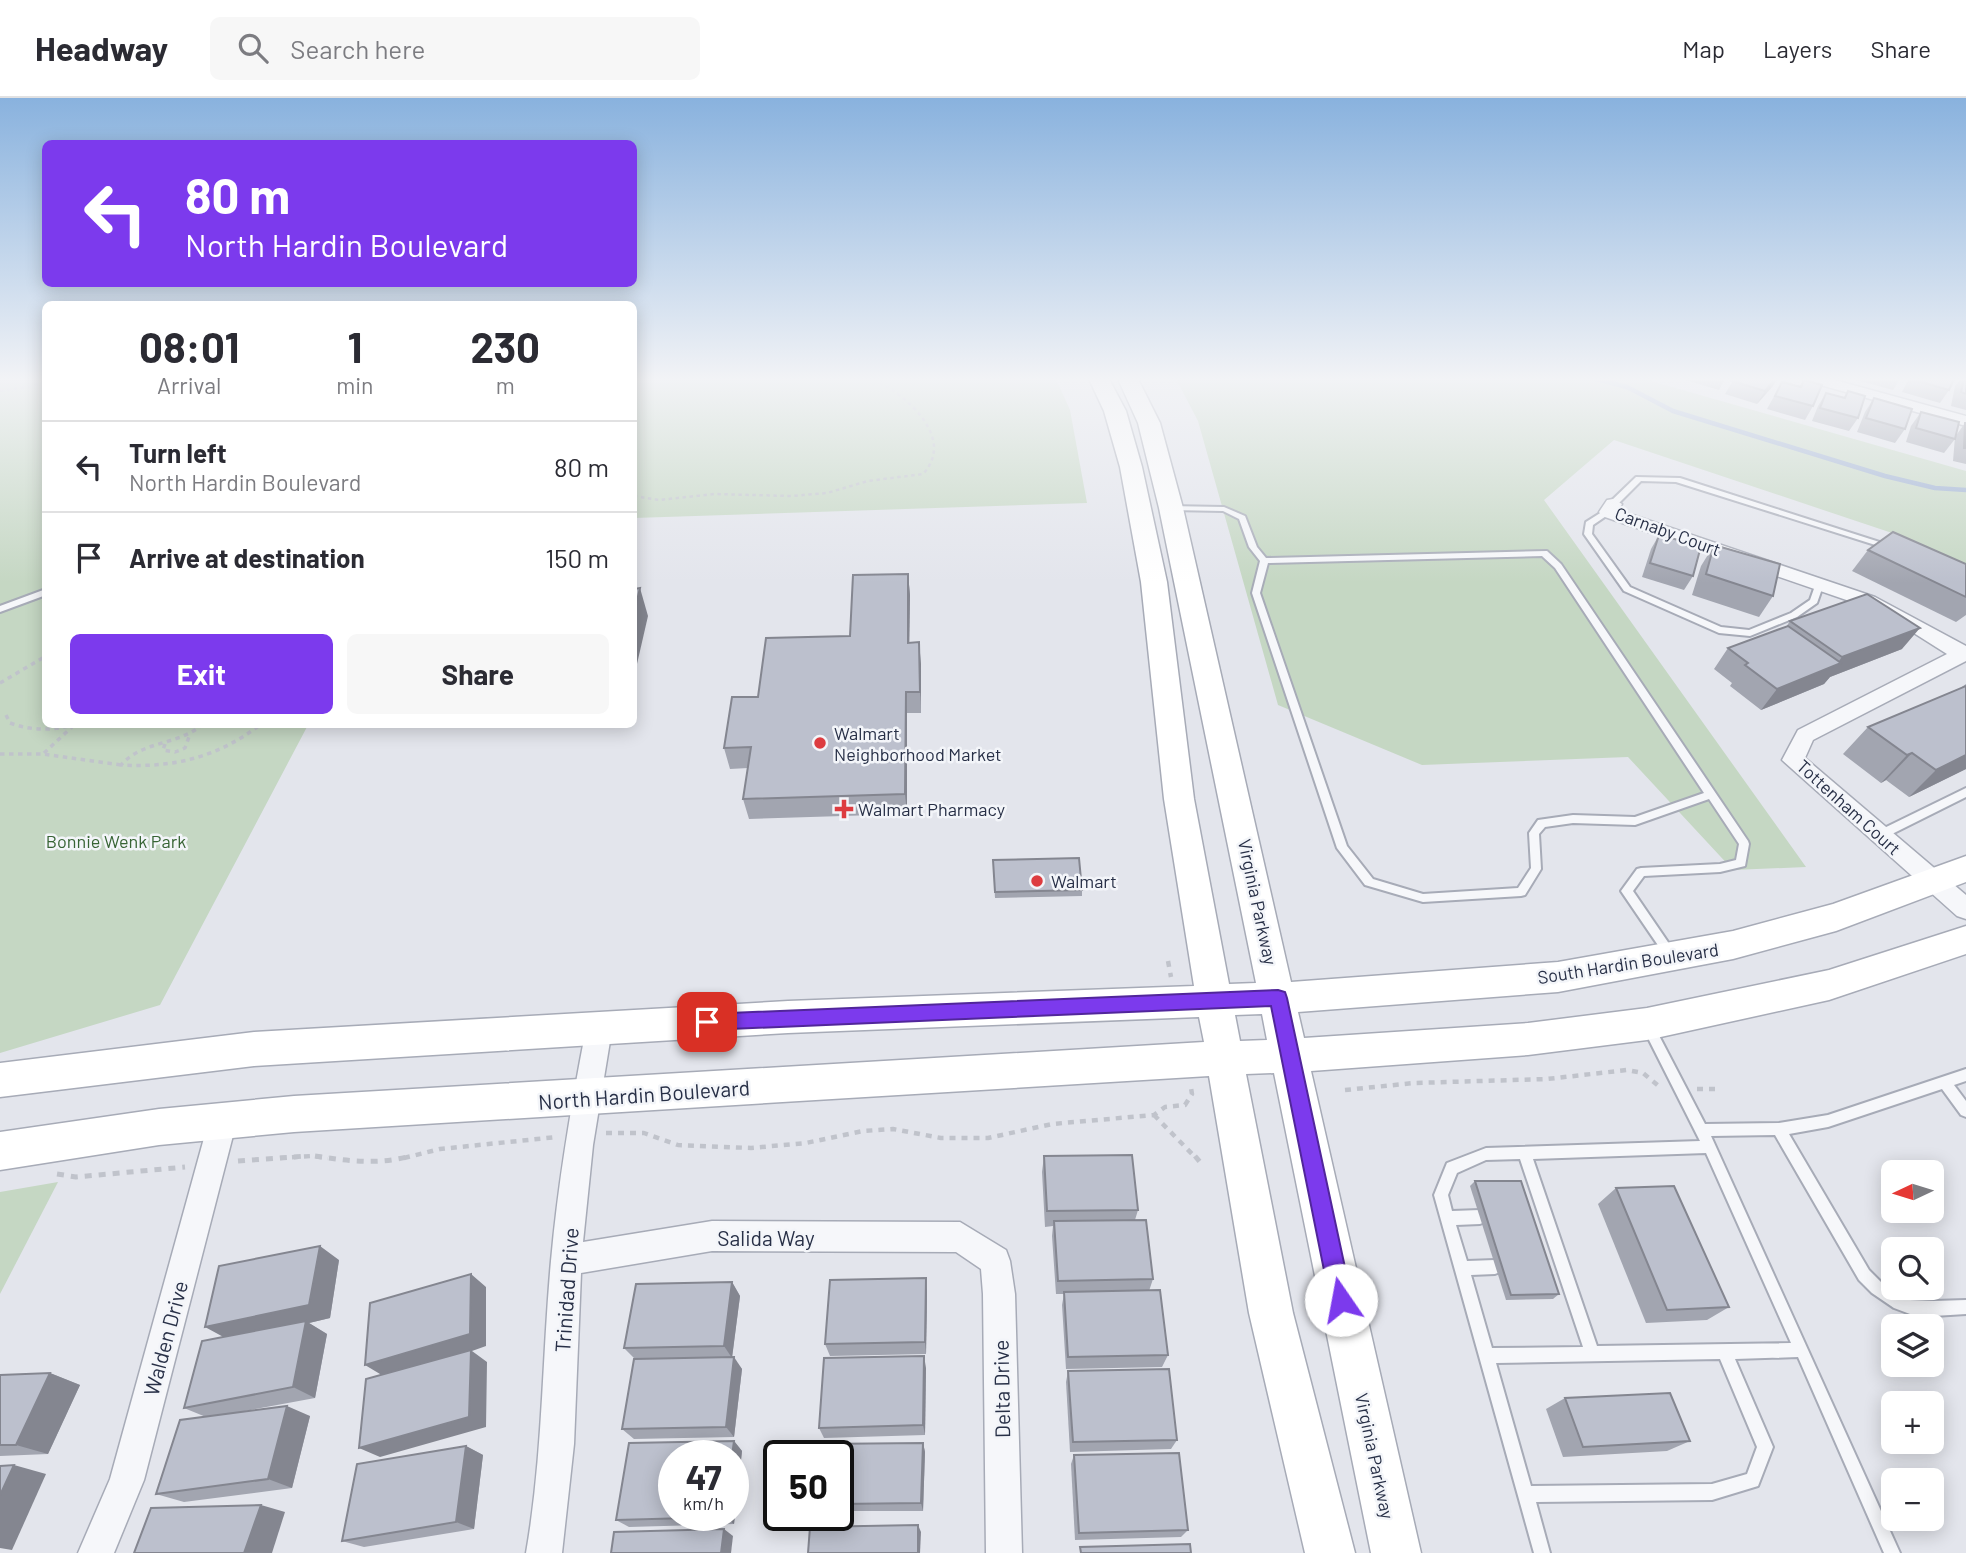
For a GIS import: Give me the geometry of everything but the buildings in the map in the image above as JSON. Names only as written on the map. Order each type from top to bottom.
[{"type":"main road","points":[[1126,447],[1154,582],[1179,799],[1271,1313],[1330,1553]]},
{"type":"main road","name":"Virginia Parkway","points":[[1155,447],[1171,508],[1278,998],[1396,1553]]},
{"type":"main road","points":[[1138,508],[1171,508]]},
{"type":"main road","name":"South Hardin Boulevard","points":[[1278,998],[1558,977],[1671,957],[1732,945],[1836,917],[1966,869]]},
{"type":"main road","points":[[1290,1056],[1528,1039],[1647,1024],[1829,985],[1966,940]]},
{"type":"main road","points":[[0,1080],[254,1049],[788,1017],[1278,998]]},
{"type":"main road","name":"North Hardin Boulevard","points":[[0,1151],[223,1120],[583,1116],[1224,1058],[1290,1056]]},
{"type":"street","name":"Carnaby Court","points":[[1610,508],[1820,583],[1887,610],[1965,654]]},
{"type":"street","name":"Tottenham Court","points":[[1965,654],[1805,735],[1793,760],[1966,909]]},
{"type":"street","name":"Trinidad Drive","points":[[544,1553],[552,1509],[566,1260],[583,1116],[599,1029]]},
{"type":"street","name":"Walden Drive","points":[[96,1553],[127,1479],[223,1120]]},
{"type":"street","name":"Salida Way","points":[[566,1260],[712,1236],[960,1237],[967,1240]]},
{"type":"street","name":"Delta Drive","points":[[967,1240],[995,1261],[1004,1553]]},
{"type":"lane","points":[[1820,583],[1814,601],[1794,615],[1750,633],[1718,630],[1627,589],[1588,534],[1589,524],[1610,508],[1639,479],[1677,480],[1897,549]]},
{"type":"lane","points":[[1171,508],[1224,509],[1242,518],[1253,547],[1264,561]]},
{"type":"lane","points":[[1264,561],[1544,553],[1558,566],[1744,844],[1741,863],[1720,868],[1641,872],[1627,891],[1671,957]]},
{"type":"lane","points":[[1264,561],[1256,593],[1342,848],[1369,882],[1423,898],[1521,891],[1536,869],[1534,833],[1542,823],[1573,819],[1636,821],[1709,794]]},
{"type":"lane","points":[[0,609],[42,593]]},
{"type":"lane","points":[[1880,835],[1966,792]]},
{"type":"lane","points":[[1647,1024],[1710,1147],[1892,1553]]},
{"type":"lane","points":[[1701,1130],[1779,1129],[1828,1121],[1966,1075]]},
{"type":"lane","points":[[1945,1082],[1966,1111]]},
{"type":"lane","points":[[1779,1129],[1864,1275],[1877,1290],[1894,1303],[1915,1309],[1966,1307]]},
{"type":"lane","points":[[1542,1553],[1441,1195],[1452,1168],[1486,1154],[1710,1147]]},
{"type":"lane","points":[[1524,1153],[1593,1354]]},
{"type":"lane","points":[[1525,1215],[1545,1215]]},
{"type":"lane","points":[[1447,1218],[1480,1217]]},
{"type":"lane","points":[[1542,1265],[1563,1265]]},
{"type":"lane","points":[[1461,1268],[1495,1267]]},
{"type":"lane","points":[[1486,1356],[1802,1350]]},
{"type":"lane","points":[[1525,1494],[1712,1492],[1752,1480],[1765,1447],[1725,1352]]},
{"type":"path","points":[[637,496],[659,500],[713,494],[791,496],[827,493],[869,481],[923,474],[930,466],[932,447]]},
{"type":"path","points":[[0,683],[42,658]]},
{"type":"path","points":[[6,715],[10,723],[20,727],[47,730],[58,728]]},
{"type":"path","points":[[43,754],[72,728]]},
{"type":"path","points":[[121,765],[140,748],[189,737],[199,728]]},
{"type":"path","points":[[0,754],[43,754],[145,767],[180,765],[220,751],[255,728]]},
{"type":"path","points":[[165,744],[163,750],[175,752],[185,748],[189,737]]},
{"type":"path","points":[[1345,1090],[1414,1083],[1547,1079],[1627,1070],[1643,1073],[1659,1088],[1718,1089]]},
{"type":"path","points":[[312,1156],[363,1163],[393,1161],[583,1116],[677,1145],[751,1148],[806,1143],[833,1135],[893,1129],[941,1138],[988,1138],[1052,1124],[1154,1115],[1165,1107],[1185,1105]]},
{"type":"path","points":[[1154,1115],[1200,1163]]},
{"type":"green space","name":"Bonnie Wenk Park","points":[[0,447],[42,447],[42,728],[306,728],[160,1005],[0,1053]]},
{"type":"green space","points":[[637,447],[1077,447],[1087,503],[637,518]]},
{"type":"green space","points":[[1205,447],[1606,447],[1544,500],[1806,867],[1733,870],[1628,757],[1422,765],[1278,705]]},
{"type":"green space","points":[[1635,447],[1882,447],[1966,471],[1966,565],[1910,539]]},
{"type":"green space","points":[[58,1182],[0,1294],[0,1192]]},
{"type":"waterway","points":[[1790,447],[1885,476],[1935,488],[1966,490]]},
{"type":"place","name":"Walmart Neighborhood Market","points":[[820,743]]},
{"type":"place","name":"Walmart Pharmacy","points":[[844,809]]},
{"type":"place","name":"Walmart","points":[[1037,881]]},
{"type":"route","points":[[707,1022],[1278,998],[1341,1300]]}]
